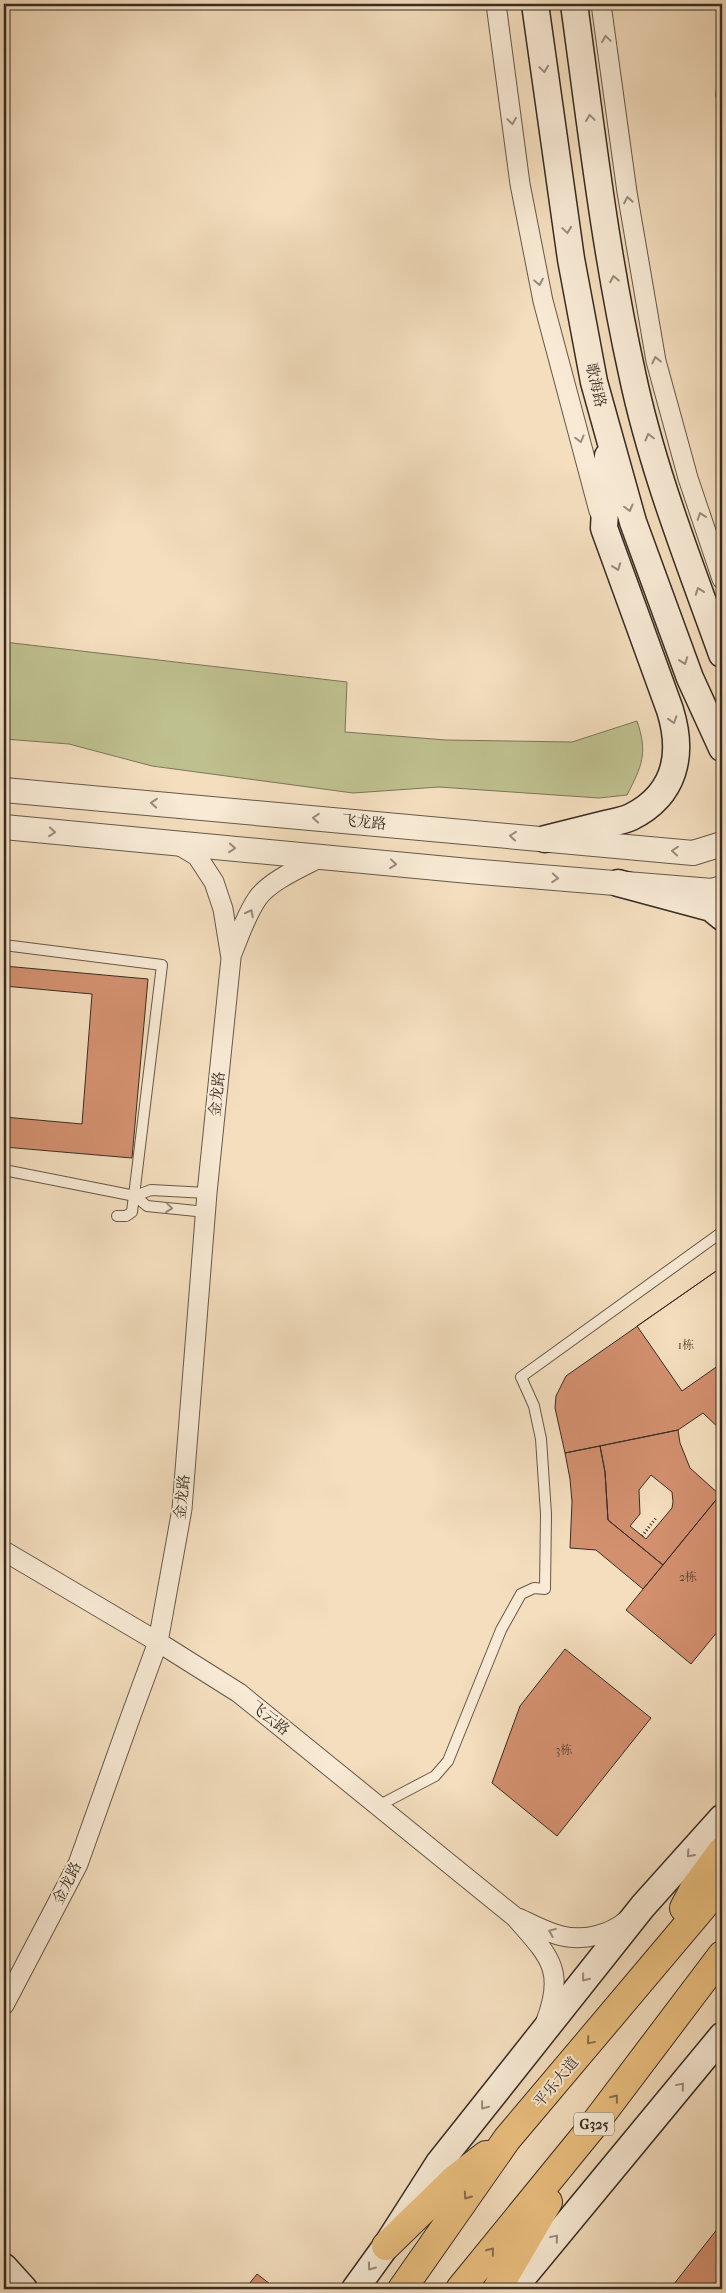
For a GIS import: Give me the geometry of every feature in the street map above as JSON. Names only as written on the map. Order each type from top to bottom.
[{"type":"highway","points":[[652,1968],[694,1889],[722,1852]]},
{"type":"highway","name":"平乐大道","points":[[402,2289],[507,2139],[722,1884]]},
{"type":"highway","name":"G325","points":[[460,2289],[592,2127],[722,1954]]},
{"type":"highway","points":[[654,2046],[722,1981]]},
{"type":"highway","points":[[497,2289],[592,2127]]},
{"type":"highway","points":[[386,2246],[454,2180],[507,2139]]},
{"type":"main road","name":"歌海路","points":[[535,4],[571,259],[594,382],[633,522],[690,678],[722,748]]},
{"type":"main road","points":[[574,4],[608,251],[632,375],[668,505],[722,654]]},
{"type":"main road","points":[[545,839],[629,818],[653,804],[667,787],[676,754],[676,730],[670,710],[604,528],[609,433]]},
{"type":"main road","points":[[618,883],[710,908],[722,917]]},
{"type":"main road","points":[[355,2289],[386,2246],[439,2163],[643,1906],[722,1818]]},
{"type":"main road","points":[[513,2289],[722,2036]]},
{"type":"main road","points":[[4,2267],[24,2289]]},
{"type":"street","points":[[496,4],[520,184],[542,301],[604,528]]},
{"type":"street","points":[[524,4],[539,34]]},
{"type":"street","points":[[578,29],[581,4]]},
{"type":"street","points":[[601,4],[627,192],[656,361],[688,478],[722,579]]},
{"type":"street","name":"飞龙路","points":[[4,790],[693,852],[722,844]]},
{"type":"street","points":[[4,827],[712,891],[722,888]]},
{"type":"street","name":"金龙路","points":[[4,2005],[78,1864],[158,1642],[182,1509],[207,1193],[231,958],[224,909],[214,882],[197,856],[175,843]]},
{"type":"street","name":"金龙路","points":[[231,958],[244,924],[258,898],[283,877],[321,857]]},
{"type":"street","name":"飞云路","points":[[4,1551],[158,1642],[239,1693],[515,1917],[547,1955],[554,1979],[554,1999],[542,2031]]},
{"type":"street","name":"飞云路","points":[[515,1917],[563,1936],[594,1936],[615,1930],[643,1906]]},
{"type":"lane","points":[[4,944],[162,965],[135,1196],[132,1212],[126,1216],[118,1216]]},
{"type":"lane","points":[[4,1170],[135,1196],[146,1206],[206,1212]]},
{"type":"lane","points":[[135,1196],[151,1190],[207,1193]]},
{"type":"lane","points":[[378,1806],[435,1776],[448,1761],[501,1630],[521,1594],[534,1588],[545,1589],[546,1514],[541,1439],[534,1406],[521,1377],[722,1232]]},
{"type":"path","points":[[642,1536],[656,1518]]},
{"type":"green space","points":[[4,642],[347,682],[345,732],[446,740],[572,742],[637,721],[642,742],[642,759],[627,795],[599,798],[439,787],[353,793],[152,766],[69,744],[4,739]]},
{"type":"building","points":[[722,68],[722,140],[716,95],[717,79]]},
{"type":"building","points":[[4,966],[148,979],[132,1158],[4,1147]]},
{"type":"building","points":[[4,986],[92,994],[82,1124],[4,1117]]},
{"type":"building","points":[[722,1267],[722,1431],[703,1413],[678,1430],[565,1453],[555,1408],[556,1396],[566,1376]]},
{"type":"building","points":[[722,1267],[722,1363],[682,1391],[637,1326]]},
{"type":"building","points":[[678,1430],[680,1443],[690,1468],[720,1495],[663,1565],[608,1520],[605,1472],[600,1446]],"holes":[[[651,1475],[672,1492],[672,1508],[646,1539],[630,1526],[640,1514],[639,1490]]]},
{"type":"building","points":[[600,1446],[605,1472],[608,1520],[663,1565],[643,1589],[596,1550],[570,1548],[572,1502],[565,1453]]},
{"type":"building","points":[[720,1495],[722,1497],[722,1626],[691,1664],[626,1610]]},
{"type":"building","points":[[565,1649],[651,1718],[557,1836],[492,1783],[520,1706]]},
{"type":"building","points":[[722,2223],[722,2289],[670,2289]]},
{"type":"building","points":[[257,2274],[274,2287],[273,2289],[245,2289]]}]
